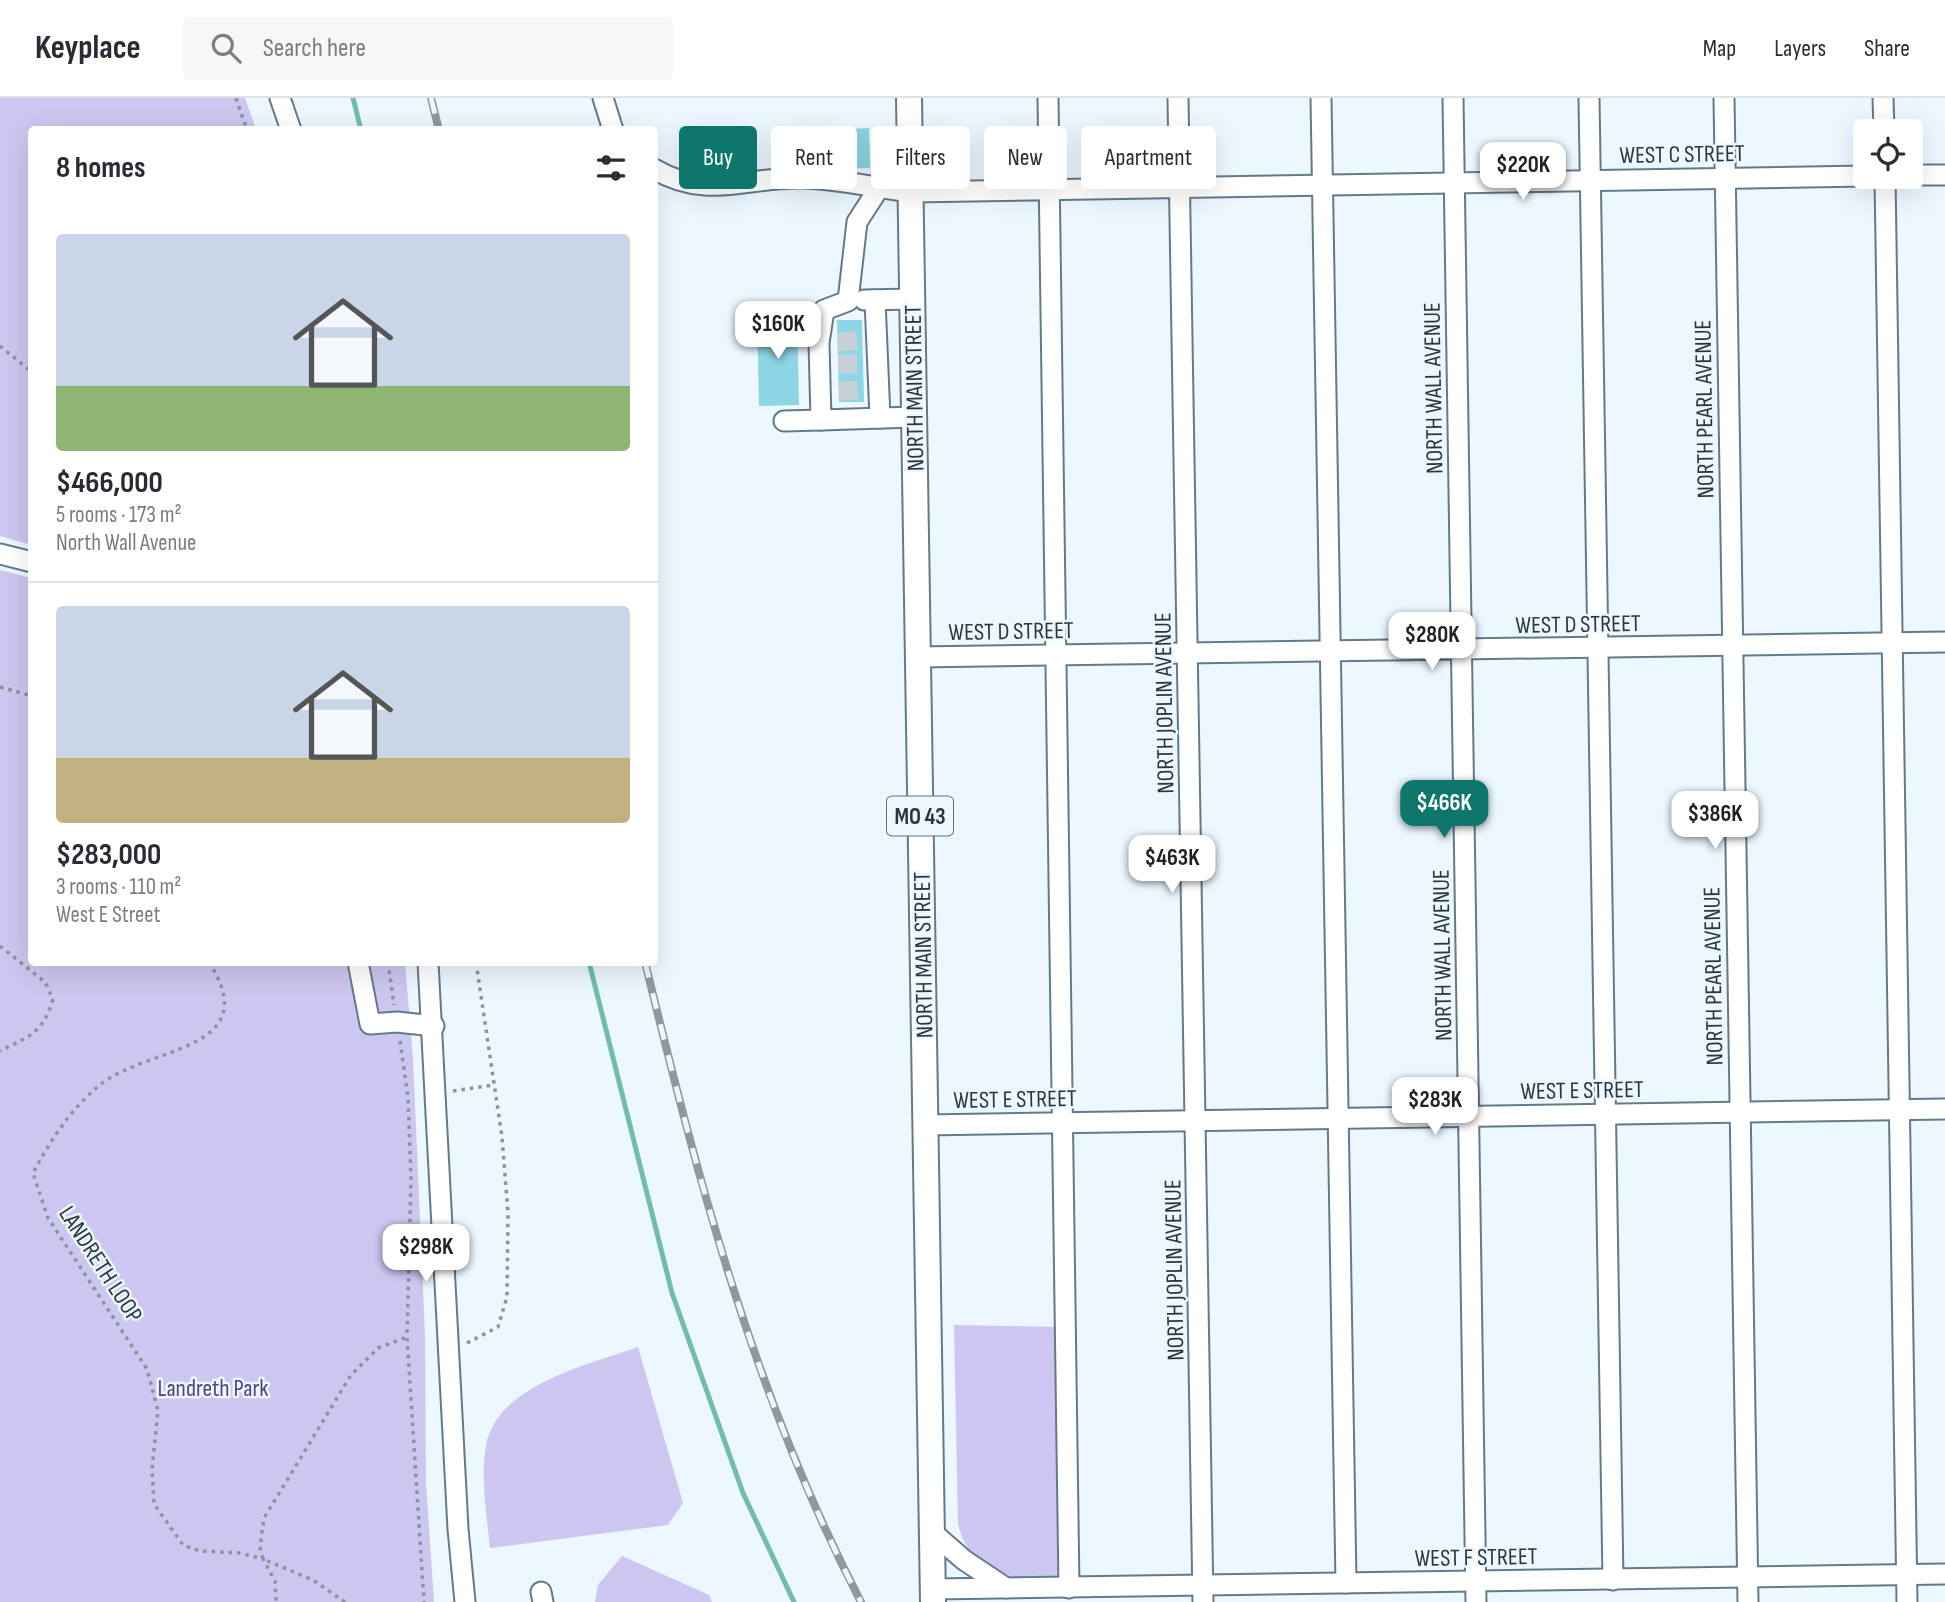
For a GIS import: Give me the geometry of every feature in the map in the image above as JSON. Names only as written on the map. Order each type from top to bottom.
[{"type":"main road","name":"NORTH MAIN STREET","points":[[909,98],[933,1595]]},
{"type":"street","points":[[280,98],[290,126]]},
{"type":"street","points":[[603,98],[610,126]]},
{"type":"street","points":[[1048,98],[1069,1588]]},
{"type":"street","name":"NORTH JOPLIN AVENUE","points":[[1178,98],[1179,126]]},
{"type":"street","points":[[1321,98],[1346,1584]]},
{"type":"street","name":"NORTH WALL AVENUE","points":[[1453,98],[1476,1602]]},
{"type":"street","points":[[1589,98],[1613,1580]]},
{"type":"street","name":"NORTH PEARL AVENUE","points":[[1724,98],[1748,1602]]},
{"type":"street","points":[[1883,98],[1884,119]]},
{"type":"street","name":"WEST C STREET","points":[[658,171],[678,180],[713,187],[793,177],[871,186]]},
{"type":"street","points":[[1923,176],[1945,175]]},
{"type":"street","name":"WEST C STREET","points":[[1216,186],[1853,176]]},
{"type":"street","points":[[848,301],[857,222],[878,189]]},
{"type":"street","name":"WEST C STREET","points":[[887,189],[911,192],[1093,189]]},
{"type":"street","name":"NORTH JOPLIN AVENUE","points":[[1180,189],[1203,1594]]},
{"type":"street","points":[[1885,189],[1907,1602]]},
{"type":"street","points":[[821,420],[829,391],[824,310],[848,301],[912,299]]},
{"type":"street","points":[[875,300],[869,340],[871,390],[880,418]]},
{"type":"street","points":[[784,421],[914,417]]},
{"type":"street","points":[[0,554],[28,561]]},
{"type":"street","name":"WEST D STREET","points":[[918,657],[1945,642]]},
{"type":"street","points":[[359,966],[370,1024],[397,1022],[434,1026]]},
{"type":"street","points":[[428,966],[434,1026],[458,1530],[466,1602]]},
{"type":"street","name":"WEST E STREET","points":[[925,1125],[1945,1109]]},
{"type":"street","points":[[933,1533],[981,1573],[1007,1588]]},
{"type":"street","name":"WEST F STREET","points":[[933,1595],[1007,1588],[1203,1594],[1346,1584],[1945,1574]]},
{"type":"path","points":[[236,98],[246,126]]},
{"type":"path","points":[[0,346],[28,369]]},
{"type":"path","points":[[0,687],[28,695]]},
{"type":"path","points":[[0,946],[45,982],[53,999],[47,1021],[29,1037],[0,1051]]},
{"type":"path","name":"LANDRETH LOOP","points":[[211,966],[222,987],[225,1004],[220,1025],[210,1035],[138,1063],[102,1083],[72,1113],[33,1173],[48,1218],[147,1369],[158,1411],[152,1469],[154,1504],[183,1545],[200,1551],[240,1553],[263,1559]]},
{"type":"path","points":[[388,966],[408,1097],[411,1179],[407,1337],[424,1602]]},
{"type":"path","points":[[449,1348],[471,1342],[498,1327],[507,1297],[508,1213],[502,1136],[477,966]]},
{"type":"path","points":[[437,1094],[493,1085]]},
{"type":"path","points":[[276,1602],[275,1581],[260,1547],[264,1518],[352,1375],[378,1348],[407,1337]]},
{"type":"path","points":[[263,1559],[313,1580],[345,1602]]},
{"type":"green space","points":[[0,98],[245,98],[255,126],[28,126],[28,544],[0,536]]},
{"type":"green space","name":"Landreth Park","points":[[0,570],[28,577],[28,966],[405,966],[413,1058],[425,1336],[426,1484],[434,1602],[0,1602]]},
{"type":"green space","points":[[954,1325],[1057,1327],[1061,1581],[1028,1579],[997,1571],[973,1554],[964,1541],[958,1524]]},
{"type":"green space","points":[[638,1347],[683,1503],[668,1525],[490,1548],[484,1488],[485,1456],[491,1430],[502,1413],[516,1399],[555,1376]]},
{"type":"green space","points":[[622,1556],[709,1595],[712,1602],[595,1602],[598,1585]]},
{"type":"building","points":[[869,128],[870,168],[857,168],[857,129]]},
{"type":"building","points":[[797,317],[799,405],[759,406],[757,318]]},
{"type":"building","points":[[837,320],[862,320],[864,402],[839,402]]},
{"type":"waterway","points":[[353,98],[360,126]]},
{"type":"waterway","points":[[590,966],[672,1293],[743,1493],[794,1602]]},
{"type":"tunnel","points":[[838,342],[863,340]]},
{"type":"tunnel","points":[[838,364],[862,364]]},
{"type":"tunnel","points":[[839,391],[863,390]]},
{"type":"railway","points":[[431,98],[438,126]]},
{"type":"railway","points":[[646,966],[709,1209],[760,1368],[823,1525],[861,1602]]}]
